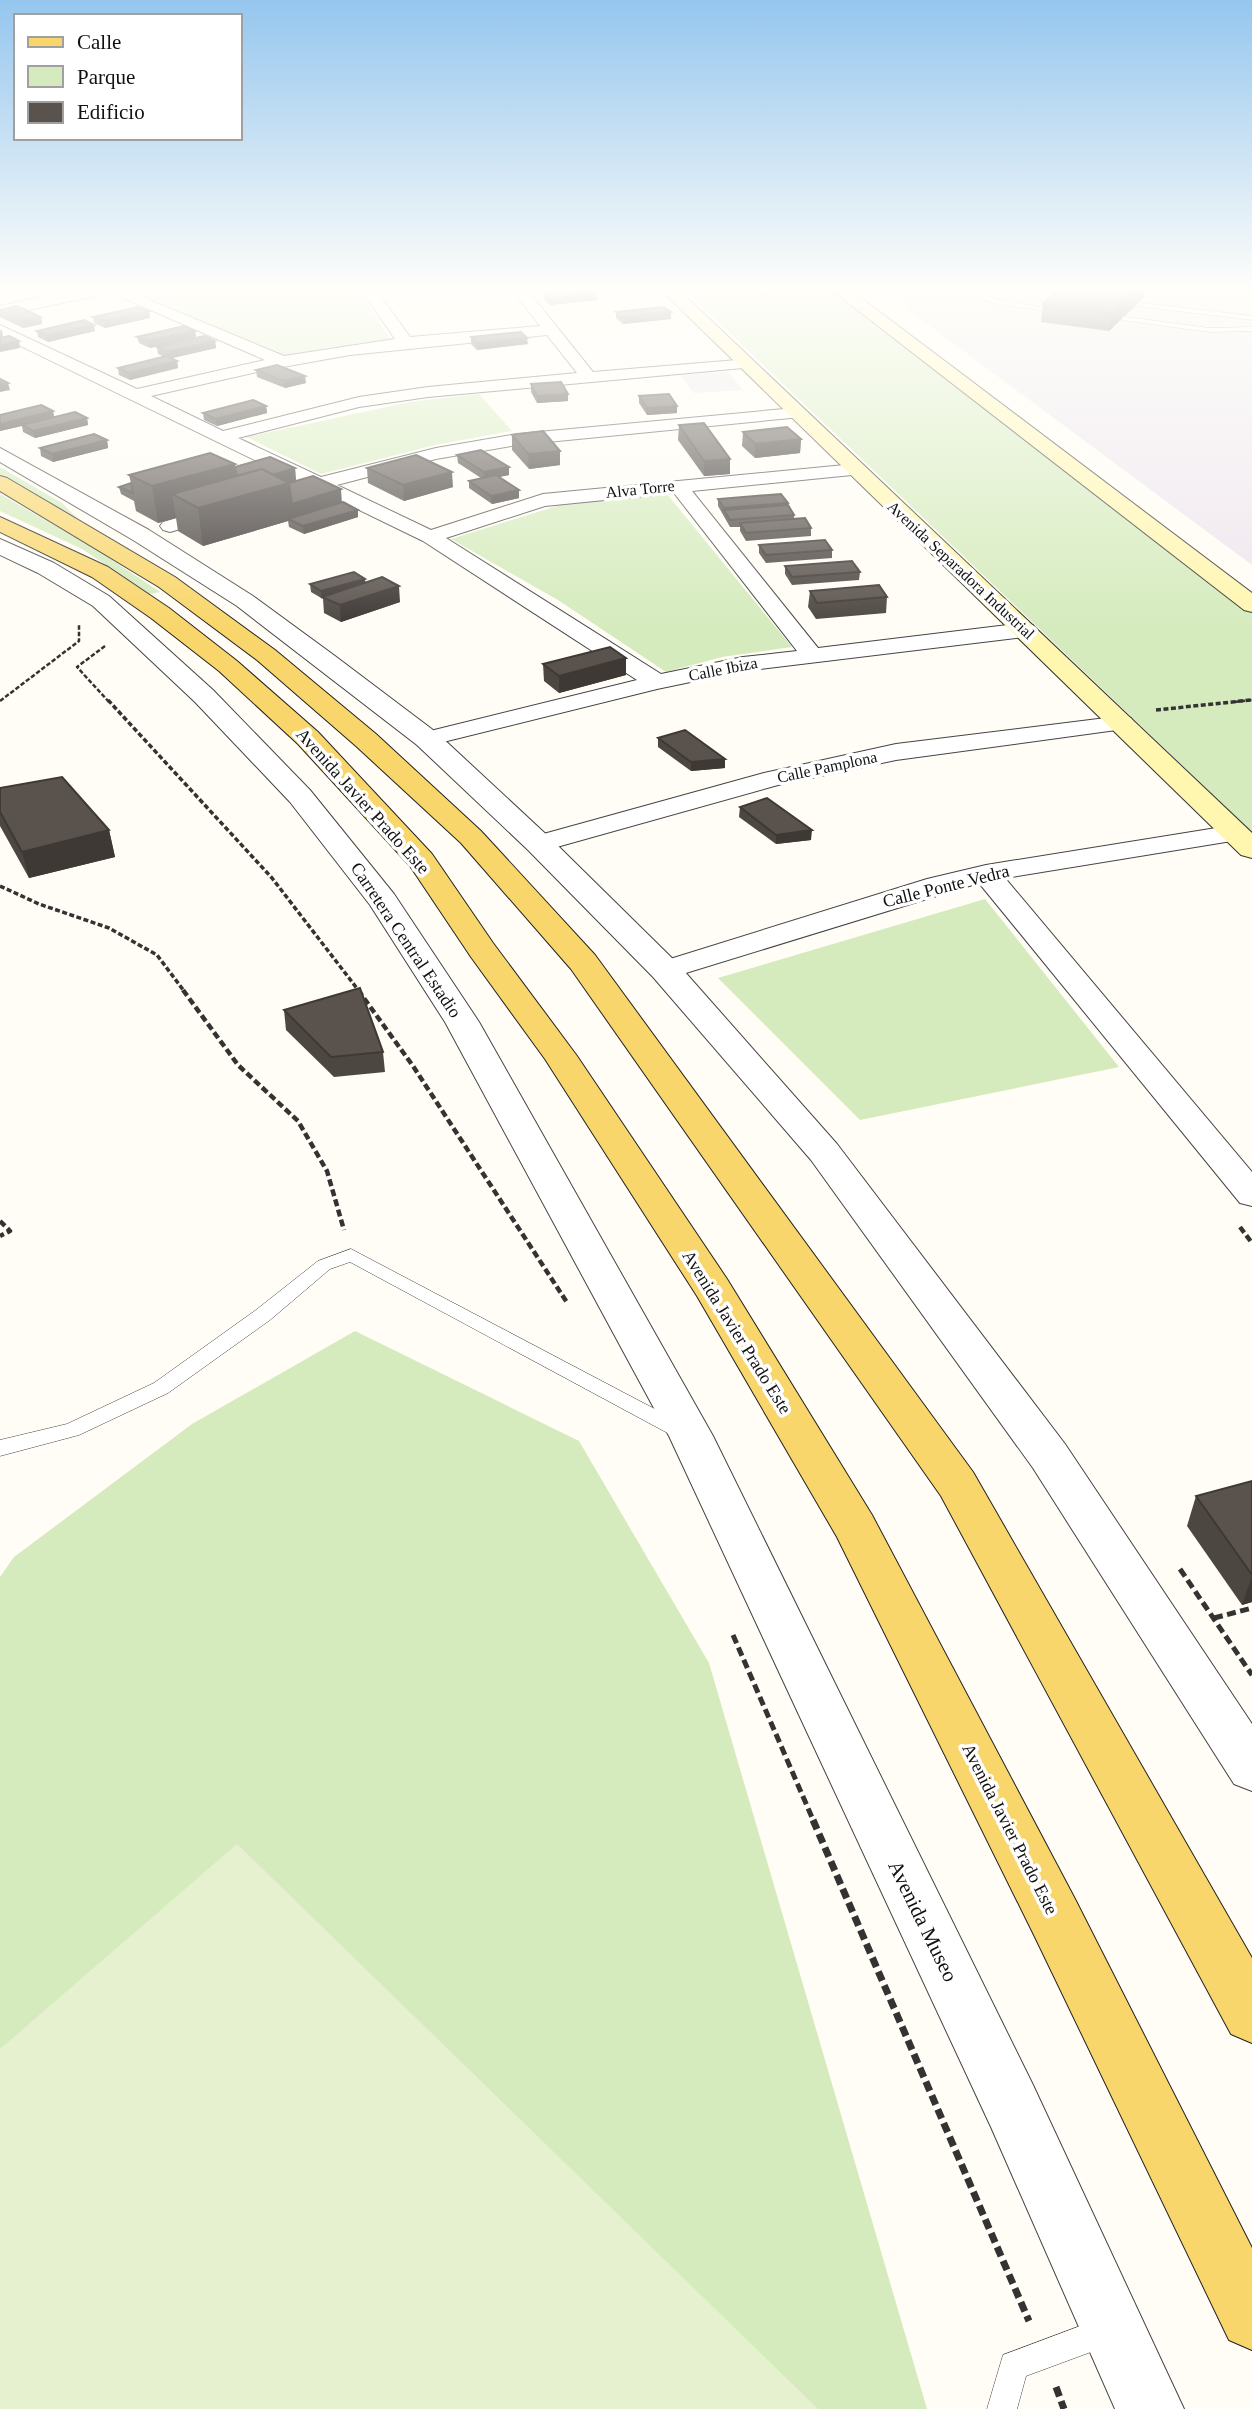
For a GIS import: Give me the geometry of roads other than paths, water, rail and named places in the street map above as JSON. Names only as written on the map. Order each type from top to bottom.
[{"type":"main road","name":"Avenida Separadora Industrial","points":[[785,403],[1243,841]]},
{"type":"main road","points":[[991,403],[1252,605]]},
{"type":"main road","name":"Avenida Javier Prado Este","points":[[0,482],[167,582],[266,655],[366,740],[471,837],[583,962],[957,1484],[1252,2014]]},
{"type":"main road","name":"Avenida Javier Prado Este","points":[[0,524],[100,572],[160,613],[228,666],[308,738],[421,860],[482,950],[560,1056],[713,1289],[856,1528],[1061,1931],[1252,2317]]},
{"type":"street","points":[[157,403],[430,537],[657,682]]},
{"type":"street","points":[[223,436],[353,403]]},
{"type":"street","points":[[296,491],[402,461],[475,445],[599,430],[795,413]]},
{"type":"street","points":[[0,454],[141,535],[245,601],[427,740],[539,844],[665,970],[824,1152],[1049,1456],[1252,1768]]},
{"type":"street","name":"Alva Torre","points":[[430,537],[534,502],[856,470]]},
{"type":"street","points":[[678,486],[812,655]]},
{"type":"street","points":[[170,526],[233,508]]},
{"type":"street","name":"Carretera Central Estadio","points":[[0,546],[46,568],[101,601],[204,696],[300,796],[383,901],[462,1022],[691,1436]]},
{"type":"street","name":"Calle Ibiza","points":[[427,740],[657,682],[743,664],[1025,630]]},
{"type":"street","name":"Calle Pamplona","points":[[539,844],[773,778],[869,758],[1118,719]]},
{"type":"street","name":"Calle Ponte Vedra","points":[[665,970],[937,885],[986,873],[1243,841]]},
{"type":"street","points":[[986,873],[1252,1195]]},
{"type":"street","name":"Avenida Museo","points":[[691,1436],[1012,2106],[1150,2409]]},
{"type":"lane","points":[[0,1448],[72,1430],[161,1388],[263,1315],[324,1265],[351,1255],[691,1436]]},
{"type":"lane","points":[[1002,2409],[1014,2366],[1113,2328]]}]
